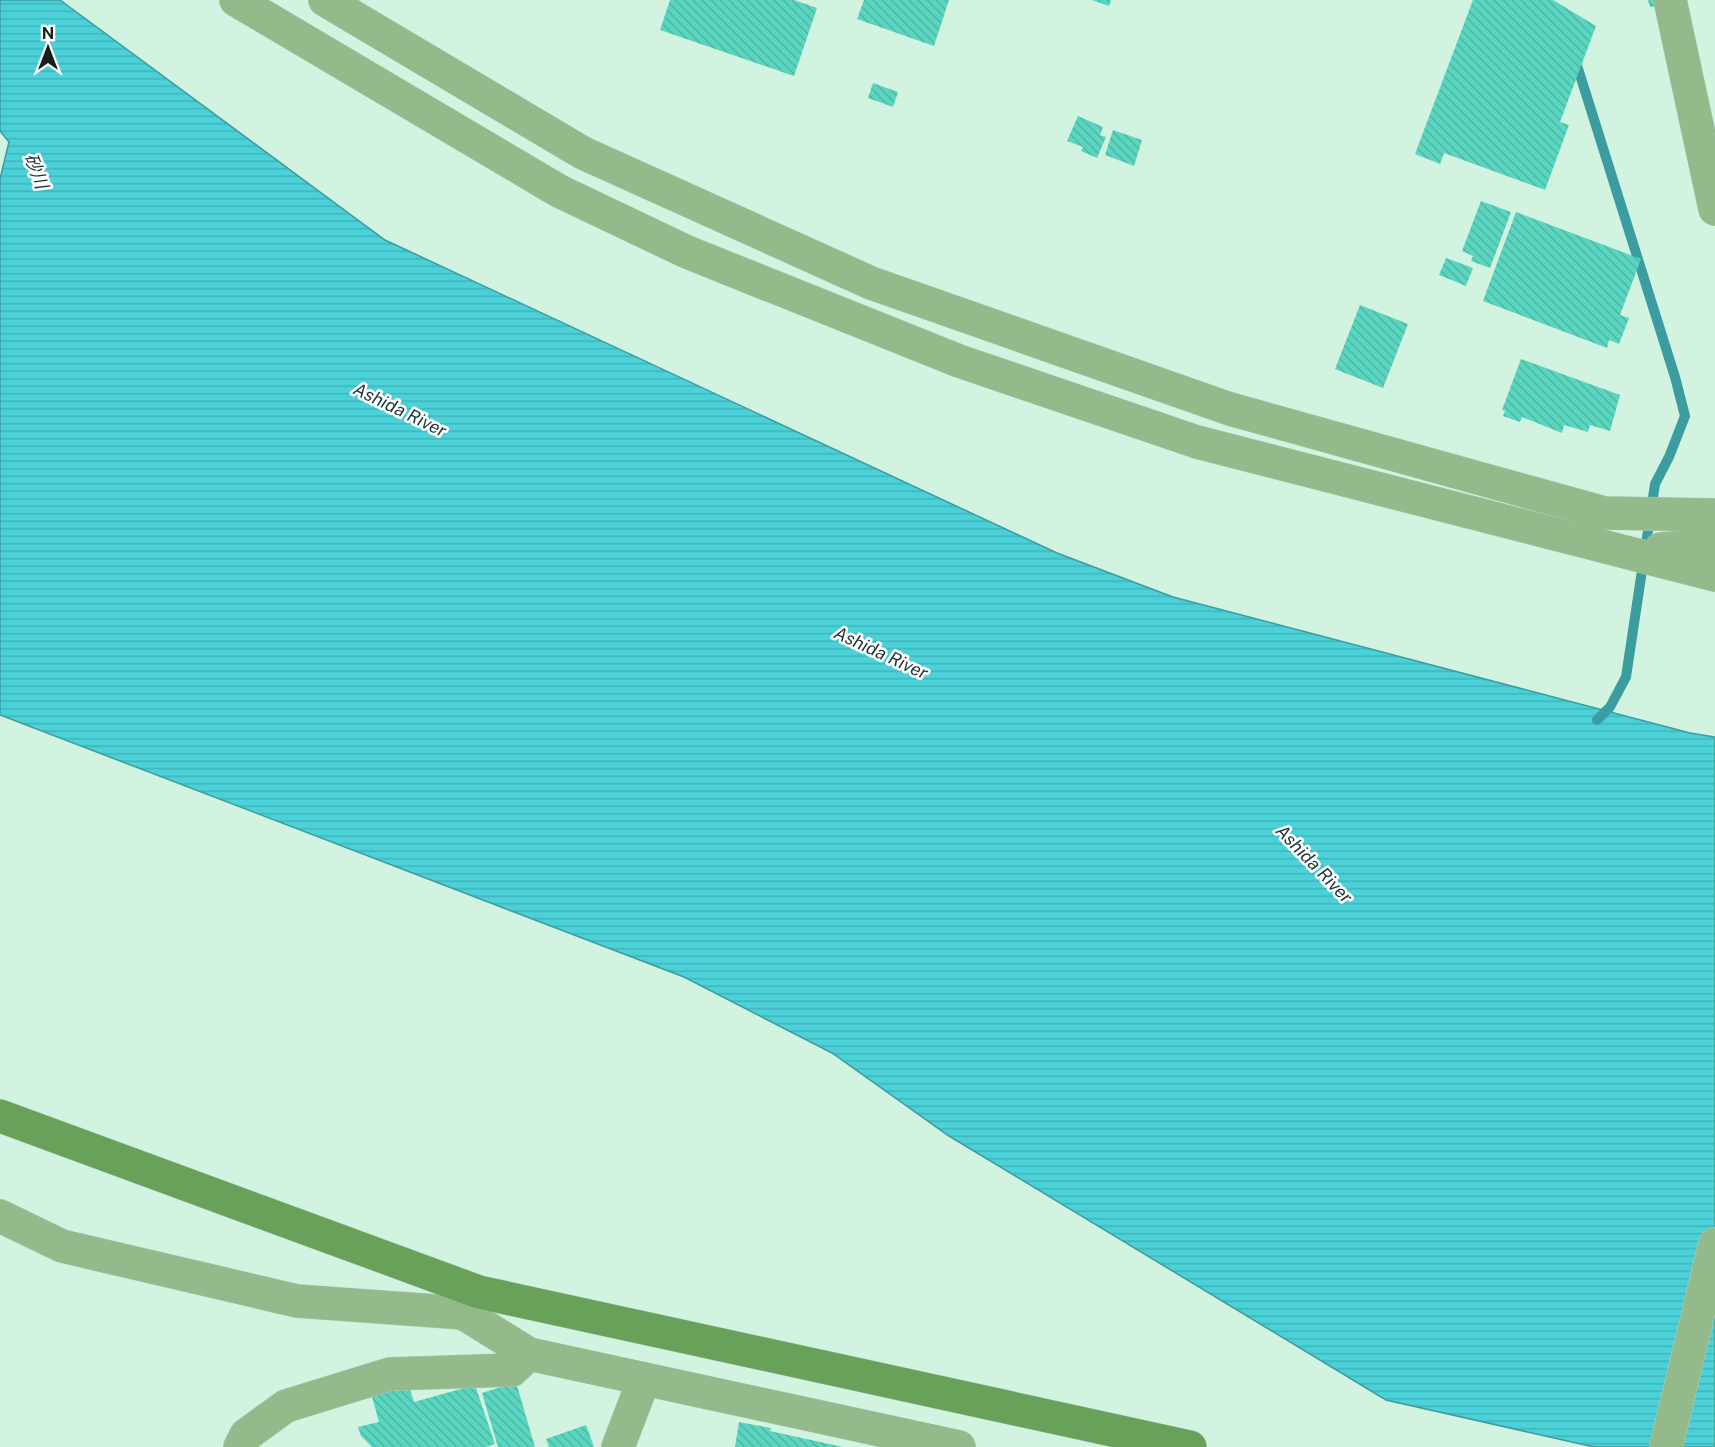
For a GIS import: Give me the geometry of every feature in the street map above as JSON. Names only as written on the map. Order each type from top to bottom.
[{"type":"street","points":[[236,0],[559,191],[687,252],[959,361],[1197,442],[1715,575]]},
{"type":"street","points":[[325,0],[583,153],[871,283],[1230,409],[1604,513],[1715,515]]},
{"type":"street","points":[[1670,0],[1715,209]]},
{"type":"street","points":[[1656,561],[1661,549],[1715,545]]},
{"type":"street","points":[[0,1116],[471,1302],[1190,1447]]},
{"type":"street","points":[[0,1216],[62,1246],[297,1301],[471,1302],[529,1354],[959,1447]]},
{"type":"street","points":[[1666,1447],[1715,1244]]},
{"type":"street","points":[[240,1447],[246,1435],[286,1406],[390,1374],[512,1370],[529,1354]]},
{"type":"street","points":[[618,1447],[644,1379]]},
{"type":"water","points":[[0,0],[60,0],[385,240],[1057,553],[1173,597],[1690,733],[1715,737],[1715,1447],[1594,1447],[1386,1400],[949,1136],[832,1053],[684,977],[0,715],[0,179],[9,142],[0,131]]},
{"type":"building","points":[[670,0],[794,0],[817,8],[794,76],[660,30]]},
{"type":"building","points":[[864,0],[949,0],[934,46],[857,19]]},
{"type":"building","points":[[1092,0],[1111,0],[1109,6]]},
{"type":"building","points":[[1473,0],[1553,0],[1596,26],[1560,122],[1569,125],[1545,190],[1444,153],[1440,164],[1415,154]]},
{"type":"building","points":[[1648,0],[1655,0],[1657,6],[1650,7]]},
{"type":"building","points":[[873,83],[898,92],[893,107],[868,98]]},
{"type":"building","points":[[1078,116],[1103,127],[1100,135],[1106,137],[1097,158],[1081,151],[1083,147],[1067,141]]},
{"type":"building","points":[[1113,130],[1142,140],[1134,166],[1105,155]]},
{"type":"building","points":[[1481,201],[1511,212],[1490,268],[1471,261],[1473,256],[1462,251]]},
{"type":"building","points":[[1516,212],[1641,259],[1620,315],[1629,318],[1619,344],[1609,340],[1607,348],[1483,301]]},
{"type":"building","points":[[1446,258],[1473,268],[1466,286],[1439,275]]},
{"type":"building","points":[[1360,305],[1408,324],[1383,388],[1335,369]]},
{"type":"building","points":[[1521,359],[1620,395],[1610,431],[1590,425],[1588,432],[1564,425],[1562,433],[1522,417],[1520,422],[1503,416],[1505,411],[1502,410]]},
{"type":"building","points":[[516,1382],[535,1447],[498,1447],[482,1393]]},
{"type":"building","points":[[408,1383],[414,1402],[475,1385],[495,1444],[486,1447],[372,1447],[361,1436],[358,1427],[379,1422],[371,1393]]},
{"type":"building","points":[[739,1422],[771,1428],[770,1431],[843,1447],[735,1447]]},
{"type":"building","points":[[586,1425],[594,1447],[549,1447],[546,1439]]},
{"type":"waterway","points":[[1575,59],[1675,377],[1685,416],[1669,457],[1655,484],[1626,677],[1610,707],[1597,720]]},
{"type":"water label","name":"砂川","points":[[36,171]]},
{"type":"water label","name":"Ashida River","points":[[400,410]]},
{"type":"water label","name":"Ashida River","points":[[881,653]]},
{"type":"water label","name":"Ashida River","points":[[1314,864]]}]
